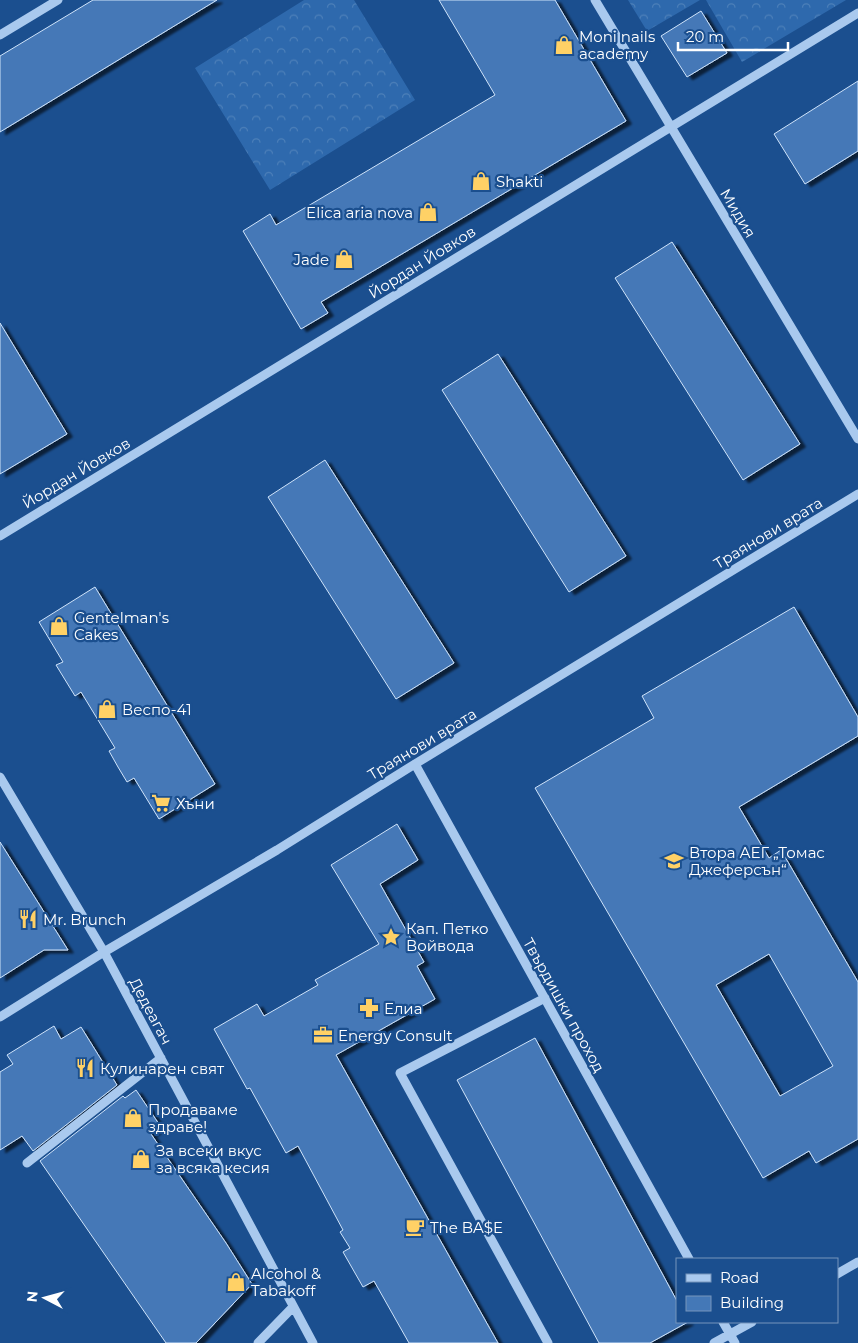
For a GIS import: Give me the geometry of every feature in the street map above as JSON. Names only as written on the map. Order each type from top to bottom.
[{"type":"street","points":[[0,35],[58,0]]},
{"type":"street","name":"Мидия","points":[[595,0],[858,440]]},
{"type":"street","name":"Йордан Йовков","points":[[0,536],[858,13]]},
{"type":"street","name":"Траянови врата","points":[[0,1017],[104,952],[277,850],[858,494]]},
{"type":"street","name":"Твърдишки проход","points":[[415,764],[688,1258]]},
{"type":"street","name":"Дедеагач","points":[[0,777],[104,952],[312,1343]]},
{"type":"street","points":[[545,998],[400,1073],[548,1343]]},
{"type":"street","points":[[27,1163],[160,1058]]},
{"type":"street","points":[[838,1273],[858,1262]]},
{"type":"street","points":[[258,1343],[293,1307]]},
{"type":"street","points":[[724,1323],[735,1343]]},
{"type":"street","points":[[714,1343],[750,1323]]},
{"type":"green space","points":[[304,0],[354,0],[415,100],[270,190],[195,68]]},
{"type":"green space","points":[[628,0],[700,0],[647,31]]},
{"type":"green space","points":[[706,0],[846,0],[742,62]]},
{"type":"building","points":[[93,0],[217,0],[0,132],[0,56]]},
{"type":"building","points":[[439,0],[555,0],[626,121],[321,302],[328,313],[301,329],[243,231],[270,214],[276,225],[495,95]]},
{"type":"building","points":[[701,11],[727,53],[687,77],[661,36]]},
{"type":"building","points":[[858,81],[858,151],[805,184],[774,134]]},
{"type":"building","points":[[672,242],[800,444],[743,480],[615,278]]},
{"type":"building","points":[[0,323],[67,434],[0,474]]},
{"type":"building","points":[[498,354],[626,556],[569,592],[442,390]]},
{"type":"building","points":[[325,460],[454,663],[396,699],[268,497]]},
{"type":"building","points":[[95,587],[215,784],[159,819],[134,778],[127,782],[109,751],[115,748],[81,692],[75,696],[56,665],[63,662],[39,622]]},
{"type":"building","points":[[794,607],[858,717],[858,736],[739,807],[769,858],[781,850],[858,982],[858,1139],[816,1163],[809,1151],[763,1178],[535,788],[654,718],[642,696]],"holes":[[[769,954],[833,1066],[780,1096],[716,985]]]},
{"type":"building","points":[[397,824],[418,860],[380,884],[424,962],[417,966],[435,999],[336,1055],[498,1343],[409,1343],[374,1281],[363,1287],[343,1252],[350,1248],[340,1232],[343,1230],[298,1146],[286,1153],[250,1088],[247,1089],[214,1029],[257,1004],[264,1016],[318,985],[315,980],[379,944],[331,865]]},
{"type":"building","points":[[0,842],[68,950],[44,950],[0,978]]},
{"type":"building","points":[[54,1026],[61,1039],[81,1027],[117,1085],[33,1151],[22,1136],[0,1150],[0,1072],[13,1064],[7,1055]]},
{"type":"building","points":[[535,1038],[676,1299],[676,1323],[686,1323],[650,1343],[599,1343],[457,1080]]},
{"type":"building","points":[[136,1090],[161,1127],[151,1134],[252,1284],[196,1343],[166,1343],[40,1161],[123,1096],[125,1098]]},
{"type":"place","name":"Moni nails academy","points":[[564,45]]},
{"type":"place","name":"Shakti","points":[[481,181]]},
{"type":"place","name":"Elica aria nova","points":[[428,212]]},
{"type":"place","name":"Jade","points":[[344,259]]},
{"type":"place","name":"Gentelman's Cakes","points":[[59,626]]},
{"type":"place","name":"Веспо-41","points":[[107,709]]},
{"type":"place","name":"Хъни","points":[[161,803]]},
{"type":"place","name":"Втора АЕГ „Томас Джеферсън“","points":[[674,861]]},
{"type":"place","name":"Mr. Brunch","points":[[28,919]]},
{"type":"place","name":"Кап. Петко Войвода","points":[[391,937]]},
{"type":"place","name":"Елиа","points":[[369,1008]]},
{"type":"place","name":"Energy Consult","points":[[323,1035]]},
{"type":"place","name":"Кулинарен свят","points":[[85,1068]]},
{"type":"place","name":"Продаваме здраве!","points":[[133,1118]]},
{"type":"place","name":"За всеки вкус за всяка кесия","points":[[141,1159]]},
{"type":"place","name":"The BA$E","points":[[415,1227]]},
{"type":"place","name":"Alcohol & Tabakoff","points":[[236,1282]]}]
